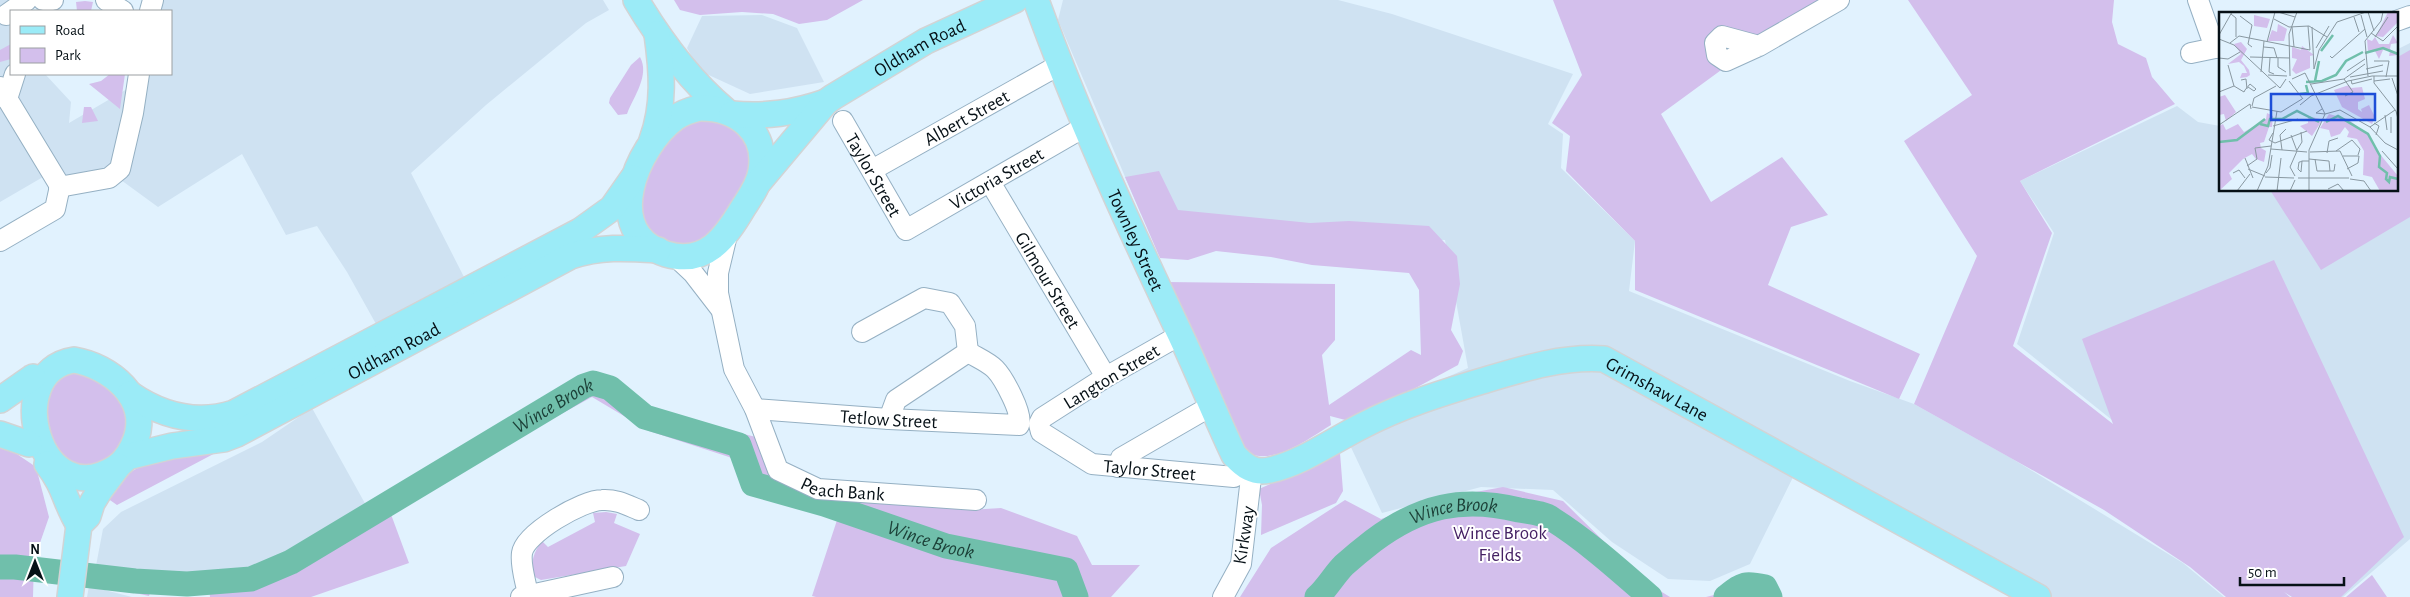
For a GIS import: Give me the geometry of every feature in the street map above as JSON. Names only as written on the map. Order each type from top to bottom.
[{"type":"main road","points":[[636,0],[657,34],[706,95],[729,112],[750,129],[757,139],[762,159],[758,183],[727,235],[708,251],[697,255],[666,253],[646,243],[632,221],[628,196],[633,178],[647,152],[658,136],[676,117],[699,108],[729,112]]},
{"type":"main road","name":"Oldham Road","points":[[729,112],[780,114],[826,102],[926,41],[1016,0]]},
{"type":"main road","name":"Townley Street","points":[[1036,0],[1059,65],[1151,276],[1234,455],[1249,468]]},
{"type":"main road","points":[[647,152],[660,108],[662,85],[657,34]]},
{"type":"main road","name":"Oldham Road","points":[[758,183],[826,102]]},
{"type":"main road","name":"Oldham Road","points":[[130,394],[146,405],[174,416],[208,419],[234,413],[580,231],[612,208],[633,178]]},
{"type":"main road","name":"Oldham Road","points":[[124,461],[172,446],[224,439],[237,434],[571,256],[586,251],[610,248],[666,253]]},
{"type":"main road","name":"Grimshaw Lane","points":[[1249,468],[1269,471],[1364,424],[1458,388],[1528,367],[1578,358],[1604,359],[2008,590],[2038,597]]},
{"type":"main road","points":[[0,400],[40,372],[62,361],[88,362],[110,374],[130,394],[138,412],[139,424],[134,446],[100,490],[92,503],[88,516],[79,526],[72,579]]},
{"type":"main road","points":[[40,372],[29,384],[20,406],[22,427],[37,452],[59,478],[71,512],[79,526]]},
{"type":"main road","points":[[0,434],[37,452],[66,474],[77,477],[100,475],[124,461]]},
{"type":"street","points":[[13,10],[27,0]]},
{"type":"street","points":[[44,0],[53,0]]},
{"type":"street","points":[[106,0],[121,10]]},
{"type":"street","points":[[1759,46],[1839,0]]},
{"type":"street","points":[[2191,53],[2217,47],[2198,0]]},
{"type":"street","points":[[6,15],[10,12]]},
{"type":"street","name":"Albert Street","points":[[872,170],[1059,65]]},
{"type":"street","points":[[0,241],[55,209],[59,188],[4,93],[14,75]]},
{"type":"street","points":[[59,188],[109,178],[120,170],[134,113],[138,75]]},
{"type":"street","name":"Taylor Street","points":[[843,120],[906,230]]},
{"type":"street","name":"Victoria Street","points":[[906,230],[1086,126]]},
{"type":"street","name":"Gilmour Street","points":[[990,182],[1106,377]]},
{"type":"street","name":"Peach Bank","points":[[727,235],[718,273],[718,293],[734,369],[755,409],[778,470],[818,489],[976,500]]},
{"type":"street","points":[[666,253],[709,291],[723,312]]},
{"type":"street","points":[[862,332],[924,298],[950,303],[965,326],[968,352],[896,400],[889,419]]},
{"type":"street","name":"Langton Street","points":[[1042,418],[1106,377],[1180,335]]},
{"type":"street","name":"Tetlow Street","points":[[755,409],[889,419],[1019,425],[1021,421],[1020,412],[995,369],[968,352]]},
{"type":"street","points":[[1118,467],[1121,458],[1211,406]]},
{"type":"street","name":"Taylor Street","points":[[1042,418],[1039,424],[1041,432],[1092,464],[1234,478],[1249,468]]},
{"type":"street","name":"Kirkway","points":[[1223,597],[1241,564],[1249,468]]},
{"type":"street","points":[[613,577],[524,596],[522,552],[530,539],[546,526],[576,508],[600,500],[618,501],[639,510]]},
{"type":"shaded area","points":[[0,0],[13,0],[10,10],[10,75],[46,75],[71,102],[69,123],[151,75],[172,75],[172,10],[156,10],[159,0],[603,0],[609,10],[586,23],[486,105],[411,173],[464,277],[376,324],[347,272],[317,226],[286,235],[242,154],[158,207],[110,172],[43,177],[0,202]]},
{"type":"shaded area","points":[[1063,0],[1338,0],[1392,14],[1573,74],[1548,124],[1563,134],[1561,168],[1635,241],[1629,291],[1850,381],[1914,404],[2011,458],[2183,563],[2224,597],[2051,597],[1800,463],[1750,564],[1710,581],[1668,579],[1612,542],[1553,490],[1481,487],[1382,513],[1340,424],[1468,368],[1445,240],[1371,237],[1141,214],[1058,20]]},
{"type":"shaded area","points":[[762,15],[797,28],[824,82],[750,94],[700,71],[687,48],[702,16]]},
{"type":"shaded area","points":[[2410,43],[2410,539],[2343,597],[2296,597],[2174,502],[2112,420],[2017,344],[2054,233],[2020,181],[2177,106],[2198,122],[2219,126],[2219,191],[2398,191],[2398,49]]},
{"type":"shaded area","points":[[312,408],[367,507],[263,567],[216,578],[169,579],[95,571],[103,529],[121,512],[262,442]]},
{"type":"shaded area","points":[[89,586],[132,597],[87,597]]},
{"type":"green space","points":[[674,0],[863,0],[827,20],[799,24],[773,14],[742,12],[700,15],[680,10]]},
{"type":"green space","points":[[1553,0],[1839,0],[1765,38],[1661,114],[1711,202],[1782,157],[1828,215],[1791,227],[1768,285],[1920,354],[1899,399],[1635,290],[1635,241],[1566,171],[1570,136],[1552,123],[1582,75]]},
{"type":"green space","points":[[1908,0],[2114,0],[2112,22],[2118,44],[2146,58],[2152,77],[2175,104],[2020,181],[2052,233],[2013,346],[2113,424],[2082,339],[2274,260],[2404,537],[2341,597],[2292,597],[2284,592],[2290,597],[2226,597],[2190,567],[2104,510],[1914,404],[1977,256],[1904,141],[1972,95]]},
{"type":"green space","points":[[76,2],[93,2],[91,10],[77,10]]},
{"type":"green space","points":[[10,45],[10,59],[0,62],[0,50]]},
{"type":"green space","points":[[2410,50],[2410,217],[2321,270],[2271,191],[2398,191],[2398,57]]},
{"type":"green space","points":[[640,57],[643,71],[640,86],[627,114],[618,115],[609,103],[610,98],[631,65]]},
{"type":"green space","points":[[109,75],[125,75],[120,109],[89,84],[101,81]]},
{"type":"green space","points":[[84,107],[91,107],[98,121],[82,123]]},
{"type":"green space","points":[[701,117],[736,127],[751,151],[749,179],[711,238],[685,247],[658,239],[640,217],[642,182],[655,157],[674,131]]},
{"type":"green space","points":[[1159,171],[1178,210],[1310,223],[1349,221],[1429,226],[1457,256],[1460,284],[1451,330],[1463,351],[1458,365],[1353,422],[1330,416],[1331,425],[1293,448],[1261,456],[1247,452],[1235,442],[1166,282],[1335,284],[1335,340],[1322,355],[1329,405],[1411,350],[1421,355],[1419,290],[1409,273],[1312,265],[1271,257],[1216,251],[1188,260],[1160,258],[1125,177]]},
{"type":"green space","points":[[65,373],[85,373],[113,390],[124,407],[127,424],[123,441],[112,456],[97,464],[79,466],[44,445],[47,381]]},
{"type":"green space","points":[[606,381],[618,386],[657,413],[756,437],[779,475],[779,496],[749,483],[743,465],[729,457],[649,431],[592,397],[389,509],[409,563],[311,597],[210,597],[209,588],[152,586],[149,596],[93,584],[95,573],[162,580],[208,581],[230,579],[273,567],[311,547],[373,509],[372,504],[570,391]]},
{"type":"green space","points":[[0,445],[5,446],[36,467],[49,517],[34,560],[33,597],[0,597]]},
{"type":"green space","points":[[221,450],[117,505],[107,498],[121,480],[143,465],[182,455]]},
{"type":"green space","points":[[1340,453],[1343,491],[1336,503],[1261,535],[1262,505],[1259,489]]},
{"type":"green space","name":"Wince Brook Fields","points":[[1503,487],[1563,501],[1644,581],[1670,597],[1240,597],[1271,548],[1345,500],[1381,519],[1443,498]]},
{"type":"green space","points":[[844,499],[969,510],[1001,508],[1077,536],[1092,565],[1140,565],[1111,597],[812,596]]},
{"type":"green space","points":[[606,512],[617,514],[614,523],[640,534],[626,566],[541,580],[533,576],[533,557],[542,541],[548,547],[595,522],[593,513]]},
{"type":"green space","points":[[2372,575],[2387,597],[2346,597]]},
{"type":"green space","points":[[1749,576],[1776,585],[1781,597],[1706,597],[1722,593]]},
{"type":"waterway","name":"Wince Brook","points":[[0,567],[15,567],[135,581],[187,584],[251,579],[291,562],[584,386],[593,383],[610,388],[645,417],[739,445],[753,484],[824,504],[946,546],[1066,570],[1076,597]]},
{"type":"waterway","name":"Wince Brook","points":[[1317,597],[1344,565],[1390,529],[1425,512],[1460,504],[1498,506],[1545,515],[1590,546],[1650,597]]},
{"type":"waterway","name":"Wince Brook","points":[[1726,597],[1744,585],[1765,587],[1770,597]]}]
